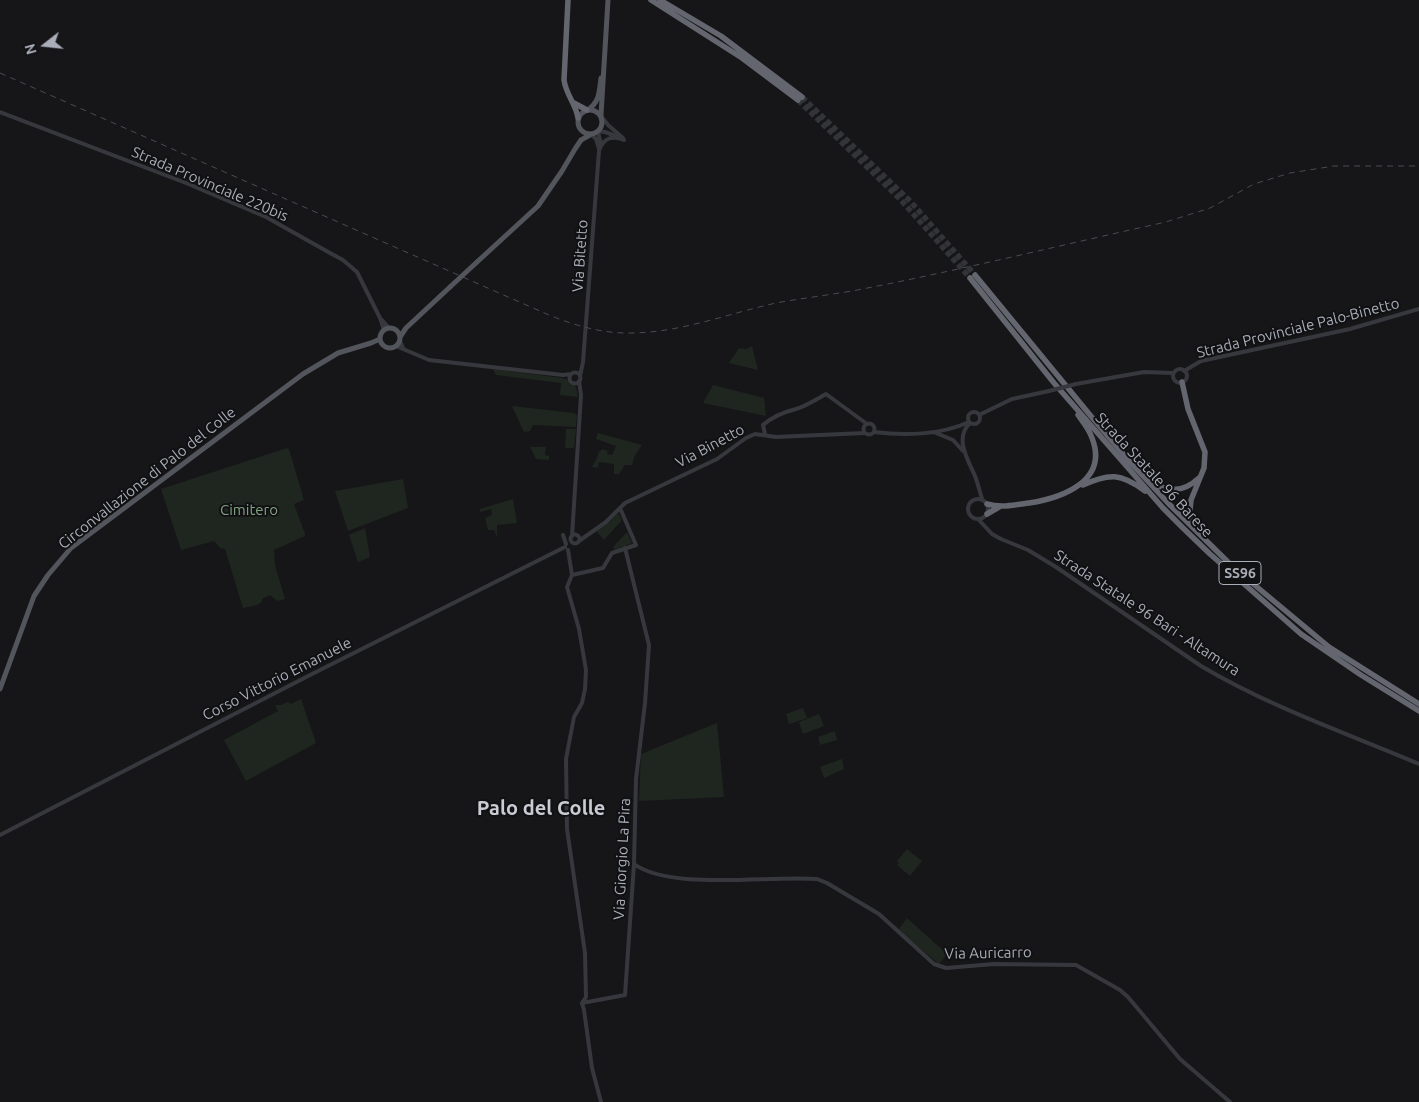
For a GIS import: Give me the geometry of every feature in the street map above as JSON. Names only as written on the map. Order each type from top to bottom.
[{"type":"highway","points":[[568,0],[564,80],[578,118]]},
{"type":"highway","points":[[568,9],[572,0]]},
{"type":"highway","points":[[650,0],[742,58],[800,99],[720,36],[660,0]]},
{"type":"highway","points":[[668,0],[677,9]]},
{"type":"highway","points":[[574,104],[587,110]]},
{"type":"highway","name":"Strada Statale 96 Barese","points":[[1419,704],[1362,672],[1233,567],[1168,503],[1130,462],[973,277],[1054,383],[1163,508],[1210,554],[1302,634],[1419,711]]},
{"type":"highway","points":[[1182,382],[1188,409],[1205,452],[1204,468],[1191,500],[1190,511],[1192,519],[1208,542]]},
{"type":"highway","points":[[1054,383],[1087,428],[1095,448],[1095,460],[1091,472],[1077,488]]},
{"type":"highway","points":[[1130,462],[1161,488],[1170,490],[1188,487],[1200,476]]},
{"type":"highway","points":[[987,504],[1001,506],[1057,498],[1096,479],[1118,476],[1126,478],[1144,490],[1163,508]]},
{"type":"highway","points":[[986,515],[1001,506]]},
{"type":"main road","points":[[581,140],[578,118],[580,114],[595,104],[598,98],[603,71],[608,0]]},
{"type":"main road","points":[[406,328],[397,331],[387,329],[381,342],[389,348],[396,346],[406,328],[538,206],[581,140],[599,131],[603,125],[603,71]]},
{"type":"main road","points":[[587,110],[596,110],[602,116]]},
{"type":"main road","points":[[581,130],[591,134]]},
{"type":"main road","points":[[397,331],[400,339]]},
{"type":"main road","name":"Circonvallazione di Palo del Colle","points":[[0,689],[34,596],[48,574],[71,548],[303,374],[338,353],[371,343],[381,342]]},
{"type":"street","name":"Strada Provinciale 220bis","points":[[0,112],[186,184],[274,222],[330,253],[352,267],[361,278],[387,329]]},
{"type":"street","points":[[601,146],[599,131],[624,140],[608,125],[602,116]]},
{"type":"street","points":[[591,134],[598,142],[599,151]]},
{"type":"street","points":[[599,151],[609,138],[617,137]]},
{"type":"street","name":"Via Bitetto","points":[[578,380],[583,362],[599,151]]},
{"type":"street","name":"Strada Provinciale Palo-Binetto","points":[[1184,371],[1201,361],[1350,329],[1419,309]]},
{"type":"street","points":[[400,339],[403,348]]},
{"type":"street","points":[[396,346],[429,360],[563,376],[572,375],[583,362]]},
{"type":"street","points":[[979,415],[1012,399],[1076,384],[1144,372],[1173,373],[1178,369],[1184,371],[1186,377],[1182,382],[1175,381],[1173,373]]},
{"type":"street","points":[[566,547],[574,544],[572,543],[574,537],[572,530],[581,395],[578,380],[572,375]]},
{"type":"street","points":[[572,375],[578,380]]},
{"type":"street","points":[[764,434],[763,425],[771,418],[796,409],[826,394],[866,424],[873,425],[874,432]]},
{"type":"street","points":[[979,415],[975,412],[968,416],[969,422],[965,428],[962,440],[982,499],[987,504],[986,526]]},
{"type":"street","points":[[969,422],[974,425],[978,423],[980,420],[979,415]]},
{"type":"street","points":[[866,424],[864,433],[870,435],[874,432],[887,434],[932,433],[948,430],[969,422]]},
{"type":"street","name":"Via Binetto","points":[[574,537],[584,535],[606,522],[625,503],[633,498],[717,459],[746,438],[755,434],[790,436],[864,433]]},
{"type":"street","points":[[932,433],[953,440],[966,455]]},
{"type":"street","points":[[976,480],[977,492],[968,510],[971,516],[978,519],[986,515]]},
{"type":"street","points":[[974,500],[982,499]]},
{"type":"street","points":[[572,575],[603,568],[612,553],[636,545],[620,508]]},
{"type":"street","name":"Strada Statale 96 Bari - Altamura","points":[[978,519],[992,534],[1042,558],[1226,680],[1271,703],[1419,764]]},
{"type":"street","points":[[574,537],[563,535],[572,575],[567,587],[579,630],[586,670],[582,704],[574,718],[566,759],[567,830],[582,930],[586,986],[586,997],[582,1003],[592,1068],[601,1102]]},
{"type":"street","points":[[566,547],[574,537]]},
{"type":"street","name":"Corso Vittorio Emanuele","points":[[0,835],[312,674],[566,547]]},
{"type":"street","name":"Via Giorgio La Pira","points":[[582,1003],[625,995],[634,864],[636,779],[643,724],[649,646],[625,548]]},
{"type":"street","name":"Via Auricarro","points":[[634,864],[641,869],[680,879],[816,879],[827,883],[880,914],[934,964],[941,967],[958,968],[994,964],[1076,965],[1120,990],[1128,997],[1180,1059],[1230,1102]]},
{"type":"green space","points":[[752,346],[758,370],[729,363],[739,348],[746,349]]},
{"type":"green space","points":[[493,369],[562,378],[571,381],[576,387],[578,397],[560,395],[561,383],[496,375]]},
{"type":"green space","points":[[713,385],[764,398],[766,416],[703,403]]},
{"type":"green space","points":[[512,406],[574,413],[577,415],[576,427],[533,425],[530,431],[524,432]]},
{"type":"green space","points":[[566,429],[576,429],[574,448],[565,448]]},
{"type":"green space","points":[[598,433],[642,445],[635,455],[632,465],[625,465],[619,474],[614,474],[614,464],[599,462],[598,468],[592,467],[599,451],[602,449],[608,451],[607,454],[612,455],[616,446],[596,439]]},
{"type":"green space","points":[[530,447],[546,447],[545,455],[549,456],[549,460],[536,459]]},
{"type":"green space","name":"Cimitero","points":[[287,448],[289,449],[304,500],[294,504],[305,536],[274,550],[275,565],[285,599],[277,601],[270,595],[262,599],[262,602],[257,605],[243,608],[225,549],[220,548],[214,541],[181,550],[161,489]]},
{"type":"green space","points":[[403,479],[408,508],[348,531],[335,491]]},
{"type":"green space","points":[[513,499],[517,523],[497,525],[497,537],[494,530],[488,530],[485,518],[492,515],[491,509],[480,512],[480,509]]},
{"type":"green space","points":[[618,513],[622,520],[604,540],[596,531],[611,521]]},
{"type":"green space","points":[[365,528],[370,557],[358,562],[349,535]]},
{"type":"green space","points":[[627,532],[632,543],[615,550],[613,547]]},
{"type":"green space","points":[[301,699],[316,743],[246,781],[224,740],[278,711],[275,705],[288,702],[291,704]]},
{"type":"green space","points":[[803,708],[807,718],[789,724],[786,714]]},
{"type":"green space","points":[[819,714],[824,726],[803,734],[799,722]]},
{"type":"green space","points":[[717,723],[724,797],[639,801],[641,754]]},
{"type":"green space","points":[[835,731],[837,740],[820,745],[818,737]]},
{"type":"green space","points":[[842,759],[844,769],[824,778],[820,767]]},
{"type":"green space","points":[[907,849],[922,861],[910,876],[897,865],[899,863],[897,861]]},
{"type":"green space","points":[[907,918],[947,954],[939,964],[898,930]]},
{"type":"tunnel","points":[[802,97],[911,202],[975,275]]},
{"type":"tunnel","points":[[798,100],[900,199],[970,278]]},
{"type":"railway","points":[[0,73],[549,315],[569,323],[622,333],[671,329],[781,302],[891,283],[1166,222],[1210,208],[1254,184],[1290,173],[1334,166],[1419,166]]},
{"type":"district","name":"Palo del Colle","points":[[541,808]]}]
